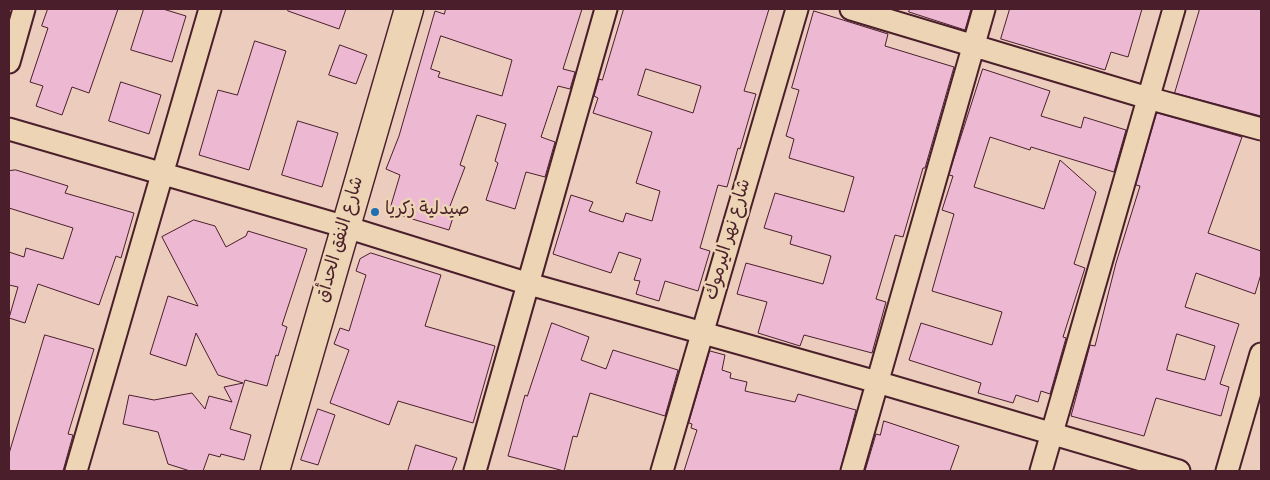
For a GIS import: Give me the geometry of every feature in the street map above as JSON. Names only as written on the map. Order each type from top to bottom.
[{"type":"main road","name":"شارع النفق الحدأق","points":[[275,471],[409,9]]},
{"type":"street","points":[[9,62],[24,9]]},
{"type":"street","points":[[76,471],[210,9]]},
{"type":"street","points":[[474,471],[529,284],[606,9]]},
{"type":"street","name":"شارع نهر اليرموك","points":[[662,471],[798,9]]},
{"type":"street","points":[[851,9],[974,44],[1148,98],[1261,129]]},
{"type":"street","points":[[852,471],[984,9]]},
{"type":"street","points":[[1041,471],[1174,9]]},
{"type":"street","points":[[9,129],[529,284],[877,382],[1179,471]]},
{"type":"street","points":[[1228,471],[1261,354]]},
{"type":"building","points":[[48,9],[118,9],[89,93],[72,87],[62,115],[36,106],[43,86],[30,82],[48,28],[42,26]]},
{"type":"building","points":[[144,9],[163,9],[186,16],[172,62],[131,50]]},
{"type":"building","points":[[289,9],[346,9],[339,29],[288,11]]},
{"type":"building","points":[[446,9],[582,9],[563,69],[575,72],[570,89],[558,86],[541,137],[555,142],[545,177],[526,172],[515,209],[486,200],[498,163],[495,161],[506,124],[477,115],[460,165],[465,167],[450,206],[456,208],[449,230],[389,212],[400,175],[386,169],[399,136],[435,11],[444,14]],"holes":[[[441,36],[512,60],[502,96],[438,77],[440,72],[431,69]]]},
{"type":"building","points":[[624,9],[769,9],[744,91],[756,94],[727,187],[718,185],[700,248],[710,251],[698,291],[665,281],[659,301],[636,294],[640,281],[634,280],[641,259],[619,252],[611,273],[553,254],[571,195],[593,202],[589,211],[623,222],[626,213],[652,221],[660,191],[636,183],[652,132],[593,113],[598,98],[594,96],[599,79],[602,80]],"holes":[[[646,69],[701,86],[693,113],[638,95]]]},
{"type":"building","points":[[910,9],[971,9],[965,30],[909,12]]},
{"type":"building","points":[[1010,9],[1142,9],[1128,57],[1111,52],[1105,70],[1001,39]]},
{"type":"building","points":[[1200,9],[1261,9],[1261,116],[1175,93]]},
{"type":"building","points":[[814,11],[888,34],[885,46],[954,67],[903,237],[895,235],[876,299],[886,302],[872,353],[804,335],[800,346],[758,333],[767,302],[737,294],[746,263],[823,284],[831,256],[790,244],[792,236],[764,228],[775,193],[844,212],[854,177],[789,158],[794,139],[786,136],[799,90],[792,88]]},
{"type":"building","points":[[255,41],[286,51],[249,170],[199,155],[218,90],[237,95]]},
{"type":"building","points":[[340,45],[367,55],[356,84],[329,75]]},
{"type":"building","points":[[983,69],[1050,91],[1041,116],[1081,128],[1084,117],[1126,130],[1114,172],[1031,147],[1030,150],[990,137],[974,187],[1044,209],[1060,160],[1096,192],[1074,264],[1085,268],[1063,337],[1066,338],[1050,394],[1041,391],[1038,402],[1016,395],[1013,403],[978,393],[981,383],[909,360],[921,323],[992,345],[1002,312],[932,291],[954,214],[942,210],[953,176],[949,175]]},
{"type":"building","points":[[121,82],[161,95],[149,134],[109,121]]},
{"type":"building","points":[[1157,113],[1242,137],[1208,233],[1261,251],[1261,274],[1255,294],[1196,273],[1185,307],[1239,324],[1220,384],[1229,387],[1221,416],[1156,398],[1144,436],[1071,416],[1090,345],[1095,346],[1116,263],[1140,186],[1136,185]],"holes":[[[1177,334],[1215,346],[1205,380],[1167,370]]]},
{"type":"building","points":[[298,121],[338,133],[322,187],[282,175]]},
{"type":"building","points":[[16,170],[68,186],[65,193],[134,213],[121,258],[116,256],[99,305],[38,284],[25,323],[9,318],[18,287],[9,285],[9,252],[24,257],[26,248],[63,259],[73,228],[9,208],[9,171]]},
{"type":"building","points":[[194,220],[215,226],[226,247],[246,236],[248,231],[307,249],[282,325],[287,327],[267,386],[245,380],[230,429],[251,435],[244,460],[221,454],[220,457],[209,454],[203,471],[190,471],[168,464],[158,432],[123,424],[129,395],[154,400],[192,393],[205,409],[209,396],[232,402],[224,387],[243,383],[218,375],[196,333],[186,366],[150,354],[168,296],[198,306],[162,237]]},
{"type":"building","points":[[371,253],[441,275],[425,326],[495,346],[473,423],[398,401],[389,425],[330,403],[349,350],[334,344],[340,328],[349,331],[366,275],[356,271],[360,259]]},
{"type":"building","points":[[552,323],[589,337],[581,360],[606,369],[613,350],[678,370],[665,416],[590,393],[577,437],[573,436],[564,471],[508,456],[525,395],[527,396]]},
{"type":"building","points":[[45,335],[94,349],[68,434],[73,435],[63,471],[9,471],[9,454]]},
{"type":"building","points":[[710,351],[725,355],[722,370],[731,373],[730,378],[747,382],[745,391],[795,402],[798,394],[856,410],[840,471],[684,471],[697,430],[691,428],[692,424],[689,423]]},
{"type":"building","points":[[318,409],[335,415],[318,465],[301,460]]},
{"type":"building","points":[[884,421],[959,446],[950,471],[865,471],[876,434],[880,435]]},
{"type":"building","points":[[416,445],[457,458],[452,471],[408,471]]},
{"type":"place","name":"صيدلية زكريا","points":[[375,212]]}]
